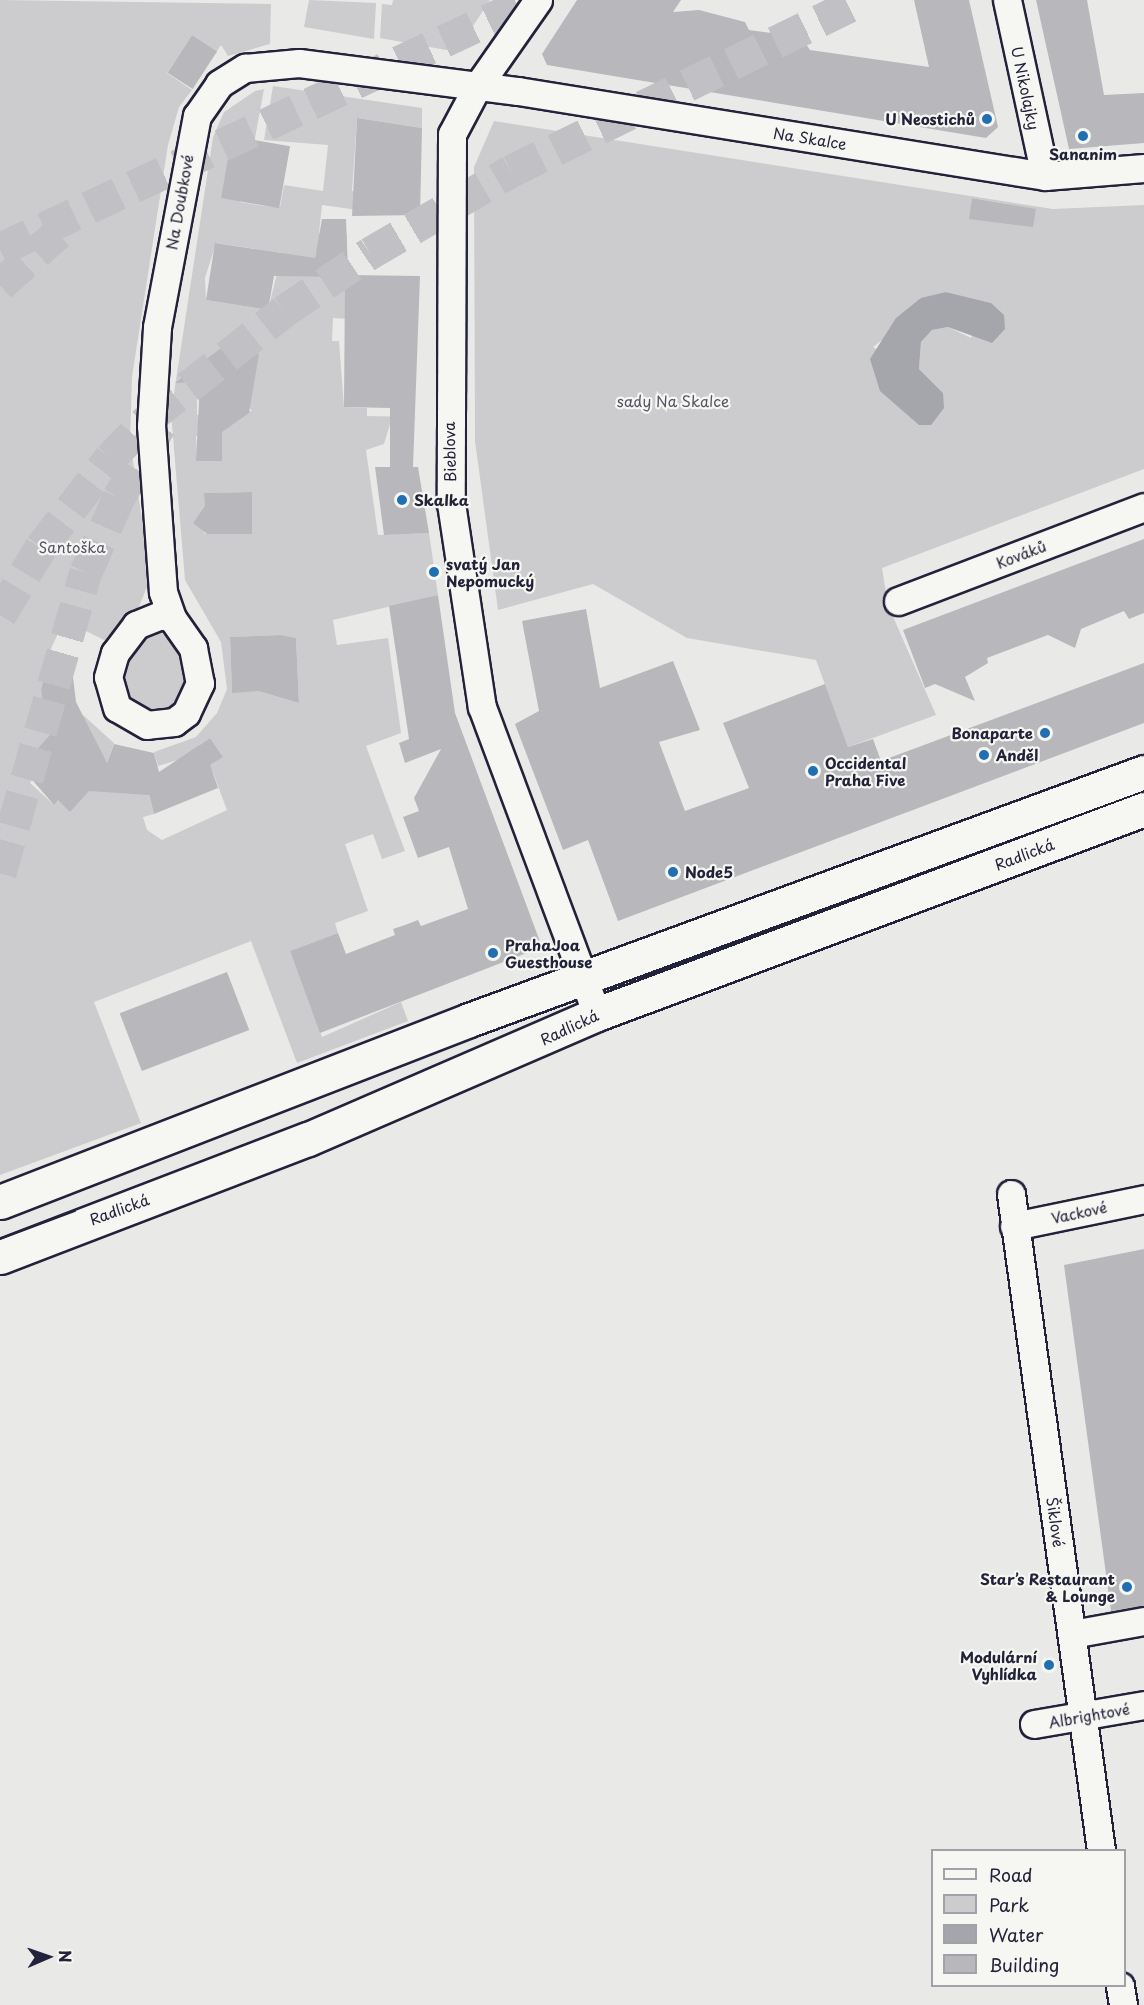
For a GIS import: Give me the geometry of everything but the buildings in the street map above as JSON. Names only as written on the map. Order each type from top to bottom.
[{"type":"main road","points":[[0,1202],[584,977],[1144,772]]},
{"type":"main road","name":"Radlická","points":[[0,1257],[308,1139],[597,1014],[1144,809]]},
{"type":"street","name":"Bieblova","points":[[538,0],[477,87],[452,134],[451,503],[482,707],[597,1014]]},
{"type":"street","name":"U Nikolajky","points":[[1007,0],[1045,176]]},
{"type":"street","name":"Na Doubkové","points":[[162,609],[151,426],[158,327],[197,116],[219,84],[245,68],[276,62],[477,87]]},
{"type":"street","name":"Na Skalce","points":[[477,87],[1045,176],[1144,168]]},
{"type":"street","name":"Kováků","points":[[898,601],[1144,507]]},
{"type":"street","name":"Šiklové","points":[[1011,1194],[1101,1849]]},
{"type":"street","name":"Vackové","points":[[1014,1226],[1144,1199]]},
{"type":"street","points":[[1072,1634],[1144,1621]]},
{"type":"street","name":"Albrightové","points":[[1034,1724],[1144,1705]]},
{"type":"street","points":[[1120,1987],[1123,2005]]},
{"type":"green space","name":"Santoška","points":[[0,0],[271,4],[270,44],[228,56],[221,45],[217,51],[192,35],[167,73],[192,90],[179,107],[168,145],[132,377],[130,442],[151,577],[136,614],[108,642],[64,620],[50,651],[48,685],[41,690],[56,731],[83,715],[114,743],[104,771],[119,793],[148,793],[154,814],[143,817],[147,830],[162,840],[227,810],[213,773],[197,754],[158,766],[154,752],[196,737],[217,713],[227,689],[221,642],[185,580],[171,413],[213,137],[224,112],[255,91],[264,89],[255,138],[232,136],[240,202],[280,207],[284,185],[323,191],[328,145],[264,140],[273,86],[422,108],[422,128],[357,118],[352,191],[358,192],[358,210],[322,205],[319,233],[347,234],[348,319],[333,318],[332,341],[339,341],[344,407],[367,408],[367,416],[418,417],[391,421],[384,444],[366,450],[378,535],[429,533],[438,595],[333,620],[337,645],[388,638],[401,733],[366,746],[405,851],[382,859],[373,834],[345,844],[368,911],[335,923],[338,933],[290,951],[322,1037],[401,1002],[408,1021],[297,1063],[251,941],[94,1002],[141,1123],[0,1175]],"holes":[[[216,243],[282,253],[268,310],[206,300],[205,278]],[[316,251],[341,252],[341,277],[312,276]],[[203,361],[214,363],[252,411],[197,415],[197,369]],[[222,435],[222,461],[197,461],[196,436]],[[252,492],[252,534],[205,534],[196,520],[205,513],[205,493]],[[280,635],[296,638],[299,703],[258,691],[232,692],[230,637]],[[210,738],[223,757],[211,764],[199,745]],[[33,778],[98,781],[70,811],[58,800],[53,804],[30,783]]]},
{"type":"green space","points":[[309,0],[376,3],[374,39],[304,27]]},
{"type":"green space","points":[[393,0],[490,0],[462,43],[446,50],[380,38],[382,4],[392,5]]},
{"type":"green space","name":"sady Na Skalce","points":[[494,121],[1053,209],[1144,205],[1144,469],[882,568],[888,605],[936,715],[848,747],[816,660],[687,638],[593,584],[498,610],[475,441],[474,167]],"holes":[[[972,198],[1007,204],[970,218]],[[946,292],[991,303],[971,338],[948,327],[932,330],[921,342],[919,369],[943,393],[873,347]]]},
{"type":"green space","points":[[155,630],[175,640],[191,671],[177,704],[164,713],[136,711],[116,681],[132,640]]},
{"type":"water","points":[[946,292],[991,303],[1004,315],[1005,329],[992,343],[948,327],[932,330],[921,342],[919,369],[943,393],[944,408],[931,425],[919,425],[880,391],[870,359],[896,318],[921,298]]},
{"type":"tunnel","points":[[0,249],[531,0]]},
{"type":"tunnel","points":[[0,615],[41,547],[110,458],[150,417],[284,311],[370,253],[511,171],[861,0]]},
{"type":"tunnel","points":[[0,285],[58,233]]},
{"type":"tunnel","points":[[0,873],[86,572],[119,497],[160,425]]},
{"type":"tram line","points":[[0,1239],[75,1211]]},
{"type":"place","name":"U Neostichů","points":[[987,119]]},
{"type":"place","name":"Sananim","points":[[1083,136]]},
{"type":"place","name":"Skalka","points":[[402,500]]},
{"type":"place","name":"svatý Jan Nepomucký","points":[[434,572]]},
{"type":"place","name":"Bonaparte","points":[[1045,733]]},
{"type":"place","name":"Anděl","points":[[984,755]]},
{"type":"place","name":"Occidental Praha Five","points":[[813,771]]},
{"type":"place","name":"Node5","points":[[673,872]]},
{"type":"place","name":"PrahaJoa Guesthouse","points":[[493,953]]},
{"type":"place","name":"Star’s Restaurant & Lounge","points":[[1127,1587]]},
{"type":"place","name":"Modulární Vyhlídka","points":[[1049,1665]]}]
